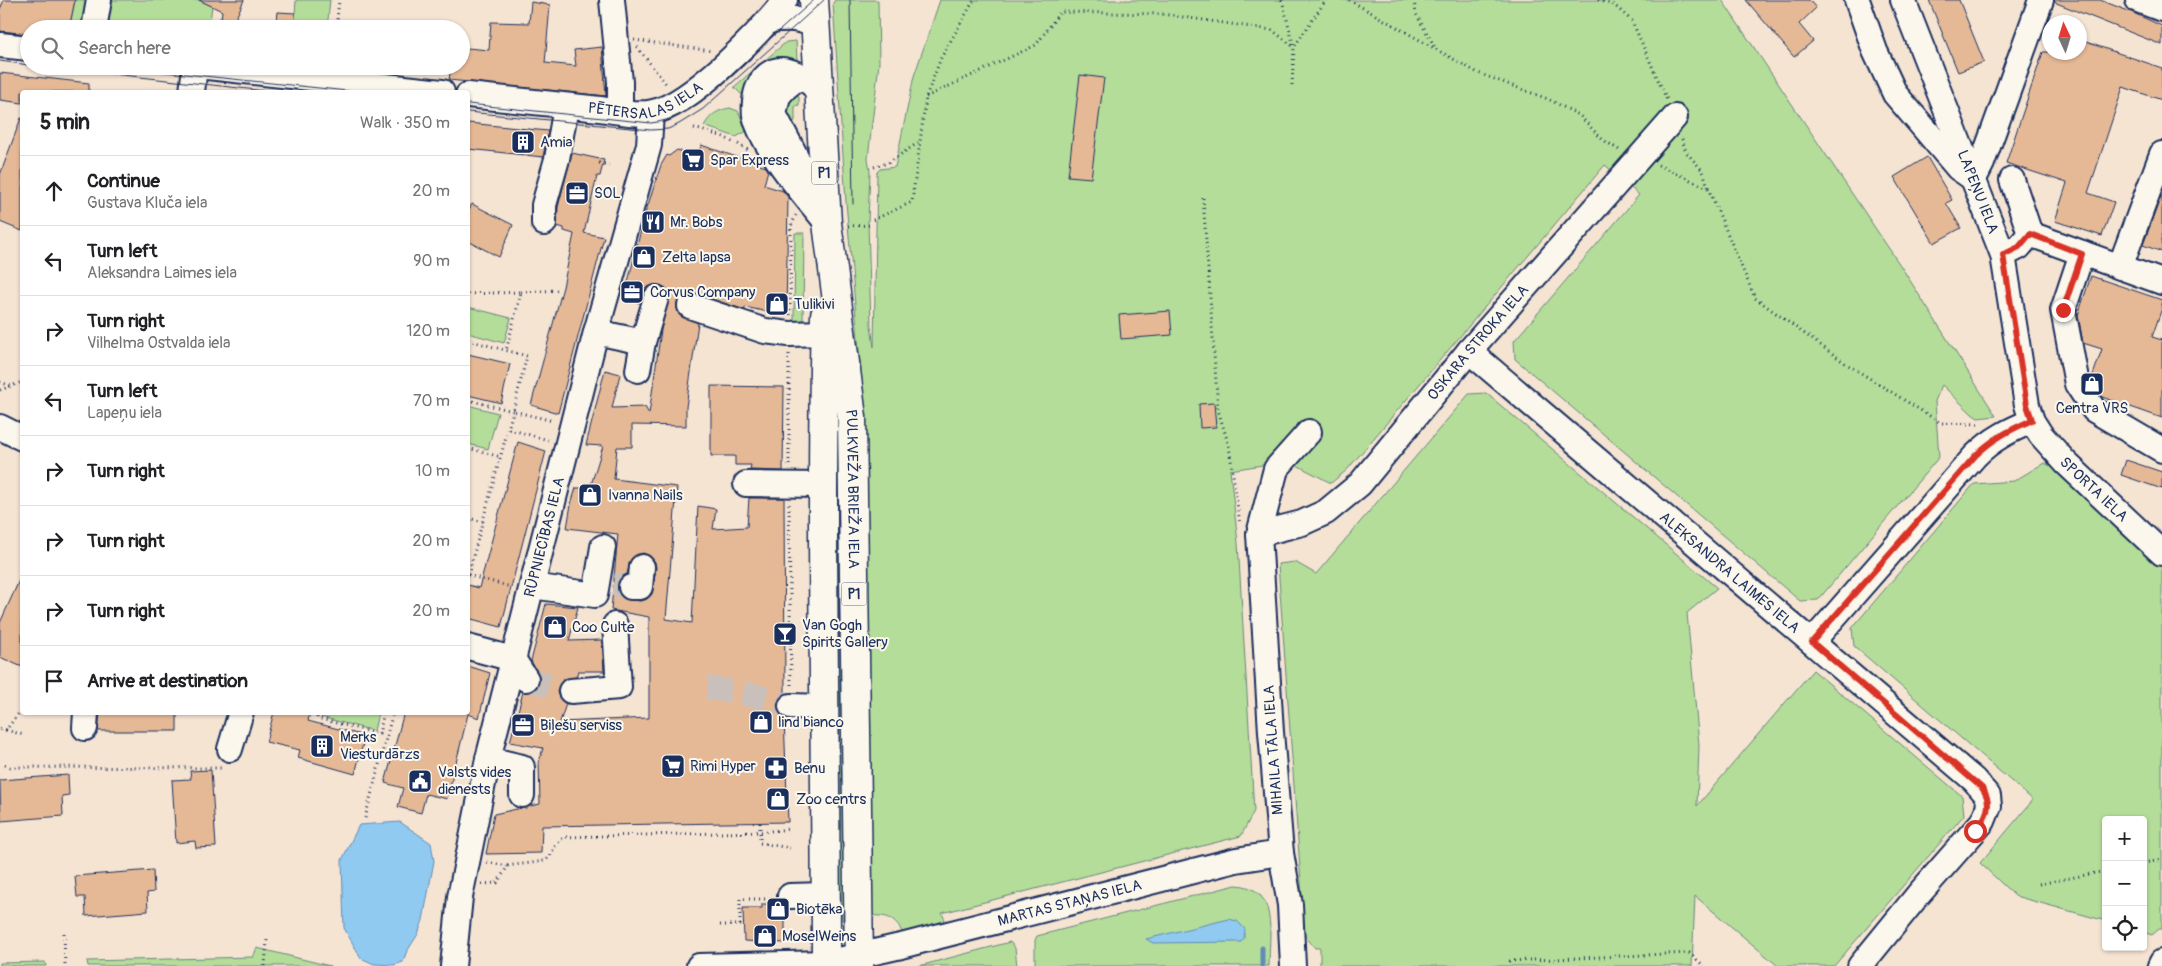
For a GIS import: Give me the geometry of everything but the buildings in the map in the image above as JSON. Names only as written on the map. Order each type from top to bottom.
[{"type":"main road","name":"PULKVEŽA BRIEŽA IELA","points":[[814,0],[816,27],[809,84],[852,417],[859,961]]},
{"type":"main road","name":"PULKVEŽA BRIEŽA IELA","points":[[826,965],[823,707],[823,415],[827,223]]},
{"type":"main road","points":[[823,415],[828,406],[836,402],[846,406],[852,417]]},
{"type":"street","points":[[96,20],[99,0]]},
{"type":"street","points":[[612,0],[620,82],[620,111]]},
{"type":"street","name":"PĒTERSALAS IELA","points":[[470,95],[620,111],[651,113],[666,109],[692,92],[770,20],[785,0]]},
{"type":"street","points":[[1857,0],[1875,51],[1895,94],[1958,168],[1974,179],[1982,163],[2041,0]]},
{"type":"street","name":"LAPEŅU IELA","points":[[1903,0],[2003,255],[2027,405],[2032,420]]},
{"type":"street","points":[[770,20],[793,18],[816,27]]},
{"type":"street","points":[[0,45],[20,47]]},
{"type":"street","points":[[809,84],[786,70],[773,72],[762,79],[756,94],[755,114],[764,136],[788,174],[827,223]]},
{"type":"street","points":[[192,90],[195,75]]},
{"type":"street","points":[[281,75],[423,90]]},
{"type":"street","points":[[544,223],[544,205],[556,159],[566,106]]},
{"type":"street","name":"RŪPNIECĪBAS IELA","points":[[453,966],[460,896],[488,759],[513,659],[525,587],[649,145],[651,113]]},
{"type":"street","name":"OSKARA STROKA IELA","points":[[1250,530],[1302,523],[1326,512],[1360,484],[1469,351],[1675,117]]},
{"type":"street","points":[[2120,267],[2162,154]]},
{"type":"street","points":[[2012,180],[2030,234]]},
{"type":"street","points":[[2030,234],[2162,282]]},
{"type":"street","points":[[2003,255],[2019,247],[2030,234]]},
{"type":"street","points":[[2082,254],[2063,310],[2077,384],[2094,410],[2162,450]]},
{"type":"street","points":[[638,370],[643,342],[656,298]]},
{"type":"street","points":[[690,306],[765,331],[789,334],[825,333]]},
{"type":"street","points":[[596,332],[643,342]]},
{"type":"street","name":"ALEKSANDRA LAIMES IELA","points":[[1469,351],[1974,780],[1988,796],[1989,806],[1983,822],[1918,895],[1860,966]]},
{"type":"street","points":[[1812,642],[1975,456],[1988,443],[2032,420]]},
{"type":"street","name":"SPORTA IELA","points":[[2032,420],[2040,435],[2066,463],[2162,552]]},
{"type":"street","points":[[0,427],[20,437]]},
{"type":"street","name":"MIHAILA TĀLA IELA","points":[[1293,966],[1290,905],[1281,853],[1271,732],[1250,530],[1276,469],[1309,432]]},
{"type":"street","points":[[746,484],[823,485]]},
{"type":"street","points":[[525,587],[595,595],[621,580],[603,547]]},
{"type":"street","points":[[571,690],[619,687],[615,625]]},
{"type":"street","points":[[470,648],[513,659],[526,680]]},
{"type":"street","points":[[791,706],[823,707]]},
{"type":"street","points":[[229,759],[241,715]]},
{"type":"street","points":[[488,759],[522,767],[522,795]]},
{"type":"street","name":"MARTAS STAŅAS IELA","points":[[699,966],[826,965],[859,961],[901,946],[1236,860],[1281,853]]},
{"type":"street","points":[[785,897],[825,895]]},
{"type":"street","points":[[2160,966],[2162,962]]},
{"type":"path","points":[[337,20],[339,0]]},
{"type":"path","points":[[873,220],[912,202],[926,97],[941,58],[974,0]]},
{"type":"path","points":[[1282,0],[1294,47],[1292,85]]},
{"type":"path","points":[[1294,47],[1326,0]]},
{"type":"path","points":[[1349,0],[1478,73],[1548,99],[1579,115],[1613,148],[1708,188]]},
{"type":"path","points":[[1414,0],[1416,14],[1438,50]]},
{"type":"path","points":[[1598,0],[1614,5],[1632,21],[1675,117],[1686,152],[1703,171],[1708,188],[1755,298],[1845,363],[1941,424],[1986,424]]},
{"type":"path","points":[[926,97],[973,77],[1036,46],[1060,12],[1162,14],[1272,30],[1294,47]]},
{"type":"path","points":[[219,18],[230,20]]},
{"type":"path","points":[[672,92],[631,39],[717,51]]},
{"type":"path","points":[[694,128],[724,137],[751,151]]},
{"type":"path","points":[[874,167],[888,163],[920,142]]},
{"type":"path","points":[[599,164],[609,165]]},
{"type":"path","points":[[1203,198],[1218,410],[1250,530]]},
{"type":"path","points":[[791,706],[789,334],[791,226],[796,218],[796,211]]},
{"type":"path","points":[[470,294],[559,290]]},
{"type":"path","points":[[506,351],[521,292]]},
{"type":"path","points":[[470,341],[527,356],[470,568]]},
{"type":"path","points":[[0,382],[11,386]]},
{"type":"path","points":[[0,390],[20,383]]},
{"type":"path","points":[[470,400],[561,423]]},
{"type":"path","points":[[508,429],[556,442]]},
{"type":"path","points":[[470,448],[501,456]]},
{"type":"path","points":[[470,519],[483,522]]},
{"type":"path","points":[[470,575],[525,587]]},
{"type":"path","points":[[6,730],[20,712]]},
{"type":"path","points":[[318,715],[317,718],[379,734],[383,715]]},
{"type":"path","points":[[366,818],[392,715]]},
{"type":"path","points":[[0,729],[24,735]]},
{"type":"path","points":[[6,765],[10,768],[167,767],[229,759]]},
{"type":"path","points":[[760,823],[760,843],[790,848]]},
{"type":"path","points":[[476,884],[497,882],[508,866],[524,862],[542,863],[548,858],[555,844],[565,837],[760,832],[790,829]]},
{"type":"path","points":[[2147,863],[2162,860]]},
{"type":"path","points":[[2039,884],[2102,872]]},
{"type":"path","points":[[720,926],[741,925],[740,899],[785,897]]},
{"type":"path","points":[[64,933],[65,966]]},
{"type":"path","points":[[265,966],[267,940]]},
{"type":"path","points":[[1509,961],[1689,953],[1704,966]]},
{"type":"green space","points":[[75,0],[199,0],[212,6],[210,20],[71,20]]},
{"type":"green space","points":[[296,0],[330,0],[328,20],[295,20]]},
{"type":"green space","points":[[835,0],[878,0],[879,63],[868,158],[870,171],[868,222],[871,326],[874,347],[877,172],[880,169],[895,167],[914,76],[940,0],[1722,0],[1902,268],[1996,416],[1978,418],[1942,385],[1935,401],[1939,457],[1818,600],[1800,601],[1515,359],[1514,341],[1639,195],[1605,165],[1347,470],[1331,483],[1289,461],[1230,470],[1238,543],[1254,811],[1241,836],[942,913],[946,922],[902,933],[894,920],[881,916],[870,916],[865,419],[846,202],[833,3]]},
{"type":"green space","points":[[796,41],[797,60],[748,98],[734,87],[786,42]]},
{"type":"green space","points":[[795,95],[799,97],[799,105],[795,106],[795,121],[786,124],[786,101]]},
{"type":"green space","points":[[730,108],[738,111],[747,131],[736,137],[704,126],[714,114]]},
{"type":"green space","points":[[795,233],[804,233],[803,323],[794,322]]},
{"type":"green space","points":[[470,308],[511,318],[504,343],[470,334]]},
{"type":"green space","points":[[1486,393],[1717,588],[1687,613],[1699,745],[1697,806],[1813,670],[1962,796],[1964,815],[1834,966],[1778,966],[1695,896],[1692,966],[1320,966],[1320,948],[1315,948],[1305,936],[1278,564],[1295,562],[1316,574],[1469,394]]},
{"type":"green space","points":[[470,406],[498,413],[488,449],[470,444]]},
{"type":"green space","points":[[834,428],[839,429],[848,920],[842,920],[838,832]]},
{"type":"green space","points":[[2044,463],[2065,472],[2162,562],[2162,929],[2159,929],[2152,935],[2147,933],[2147,816],[2102,816],[2102,920],[2015,896],[1980,863],[2033,800],[1854,646],[1852,628],[1974,484],[2014,481]]},
{"type":"green space","points":[[321,715],[378,715],[374,731],[321,717]]},
{"type":"green space","points":[[1236,885],[1250,888],[1259,894],[1265,903],[1270,927],[1269,966],[1035,966],[1035,940],[1037,936]]},
{"type":"green space","points":[[1010,942],[1015,948],[1017,966],[919,966]]},
{"type":"green space","points":[[257,948],[330,966],[88,966],[87,961],[253,957]]},
{"type":"green space","points":[[45,962],[46,966],[0,966],[0,963]]},
{"type":"water","points":[[400,822],[431,843],[434,861],[423,920],[418,934],[406,953],[403,962],[394,965],[374,964],[361,958],[344,928],[342,860],[359,825]]},
{"type":"water","points":[[1229,919],[1237,921],[1245,929],[1244,938],[1241,942],[1153,943],[1146,939]]},
{"type":"waterway","points":[[1262,948],[1262,966]]},
{"type":"tunnel","points":[[613,584],[631,587]]},
{"type":"tunnel","points":[[526,679],[571,691]]},
{"type":"tunnel","points":[[707,688],[740,692],[791,706]]},
{"type":"tram line","points":[[771,38],[814,0]]},
{"type":"tram line","points":[[470,112],[651,130],[668,129],[703,109],[824,0]]},
{"type":"tram line","points":[[850,0],[853,204]]},
{"type":"tram line","points":[[470,104],[651,123],[666,120],[694,106],[707,97],[754,54]]},
{"type":"tram line","points":[[0,61],[20,64]]},
{"type":"tram line","points":[[122,75],[257,90]]},
{"type":"tram line","points":[[194,75],[338,90]]},
{"type":"place","name":"Amia","points":[[523,142]]},
{"type":"place","name":"Spar Express","points":[[693,160]]},
{"type":"place","name":"SOL","points":[[577,193]]},
{"type":"place","name":"Mr. Bobs","points":[[653,222]]},
{"type":"place","name":"Zelta lapsa","points":[[644,257]]},
{"type":"place","name":"Corvus Company","points":[[632,292]]},
{"type":"place","name":"Tulikivi","points":[[777,304]]},
{"type":"place","name":"Centra VRS","points":[[2092,384]]},
{"type":"place","name":"Ivanna Nails","points":[[590,495]]},
{"type":"place","name":"Coo Culte","points":[[555,627]]},
{"type":"place","name":"Van Gogh Spirits Gallery","points":[[785,634]]},
{"type":"place","name":"lind bianco","points":[[761,722]]},
{"type":"place","name":"Biļešu serviss","points":[[523,725]]},
{"type":"place","name":"Merks Viesturdārzs","points":[[322,746]]},
{"type":"place","name":"Rimi Hyper","points":[[673,766]]},
{"type":"place","name":"Benu","points":[[776,768]]},
{"type":"place","name":"Valsts vides dienests","points":[[420,781]]},
{"type":"place","name":"Zoo centrs","points":[[778,799]]},
{"type":"place","name":"Biotēka","points":[[778,909]]},
{"type":"place","name":"MoselWeins","points":[[765,936]]},
{"type":"route","points":[[1975,831],[1983,822],[1989,806],[1988,796],[1982,788],[1812,642],[1975,456],[1988,443],[2032,420],[2027,405],[2003,255],[2019,247],[2030,234],[2082,254],[2063,310]]}]
